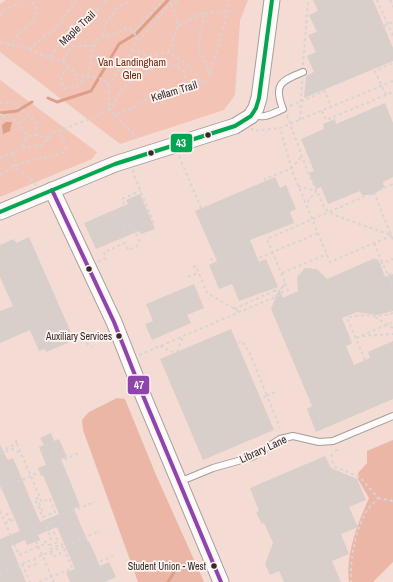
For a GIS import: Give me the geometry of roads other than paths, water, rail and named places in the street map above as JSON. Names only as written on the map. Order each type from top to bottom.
[{"type":"street","points":[[0,212],[126,160],[252,120],[259,98],[272,0]]},
{"type":"street","points":[[52,190],[114,322],[221,582]]},
{"type":"lane","points":[[252,120],[283,109],[278,96],[279,85],[284,80],[303,72]]},
{"type":"lane","name":"Library Lane","points":[[179,482],[213,468],[252,457],[280,439],[293,436],[319,442],[333,441],[393,416]]},
{"type":"waterway","points":[[48,98],[57,102],[91,91],[119,44],[137,33],[168,0]]},
{"type":"waterway","points":[[0,113],[17,111],[32,102]]},
{"type":"waterway","points":[[168,582],[179,564]]},
{"type":"place","name":"Auxiliary Services","points":[[119,336]]},
{"type":"place","name":"Student Union - West","points":[[214,566]]},
{"type":"park label","name":"Van Landingham Glen","points":[[132,68]]}]
